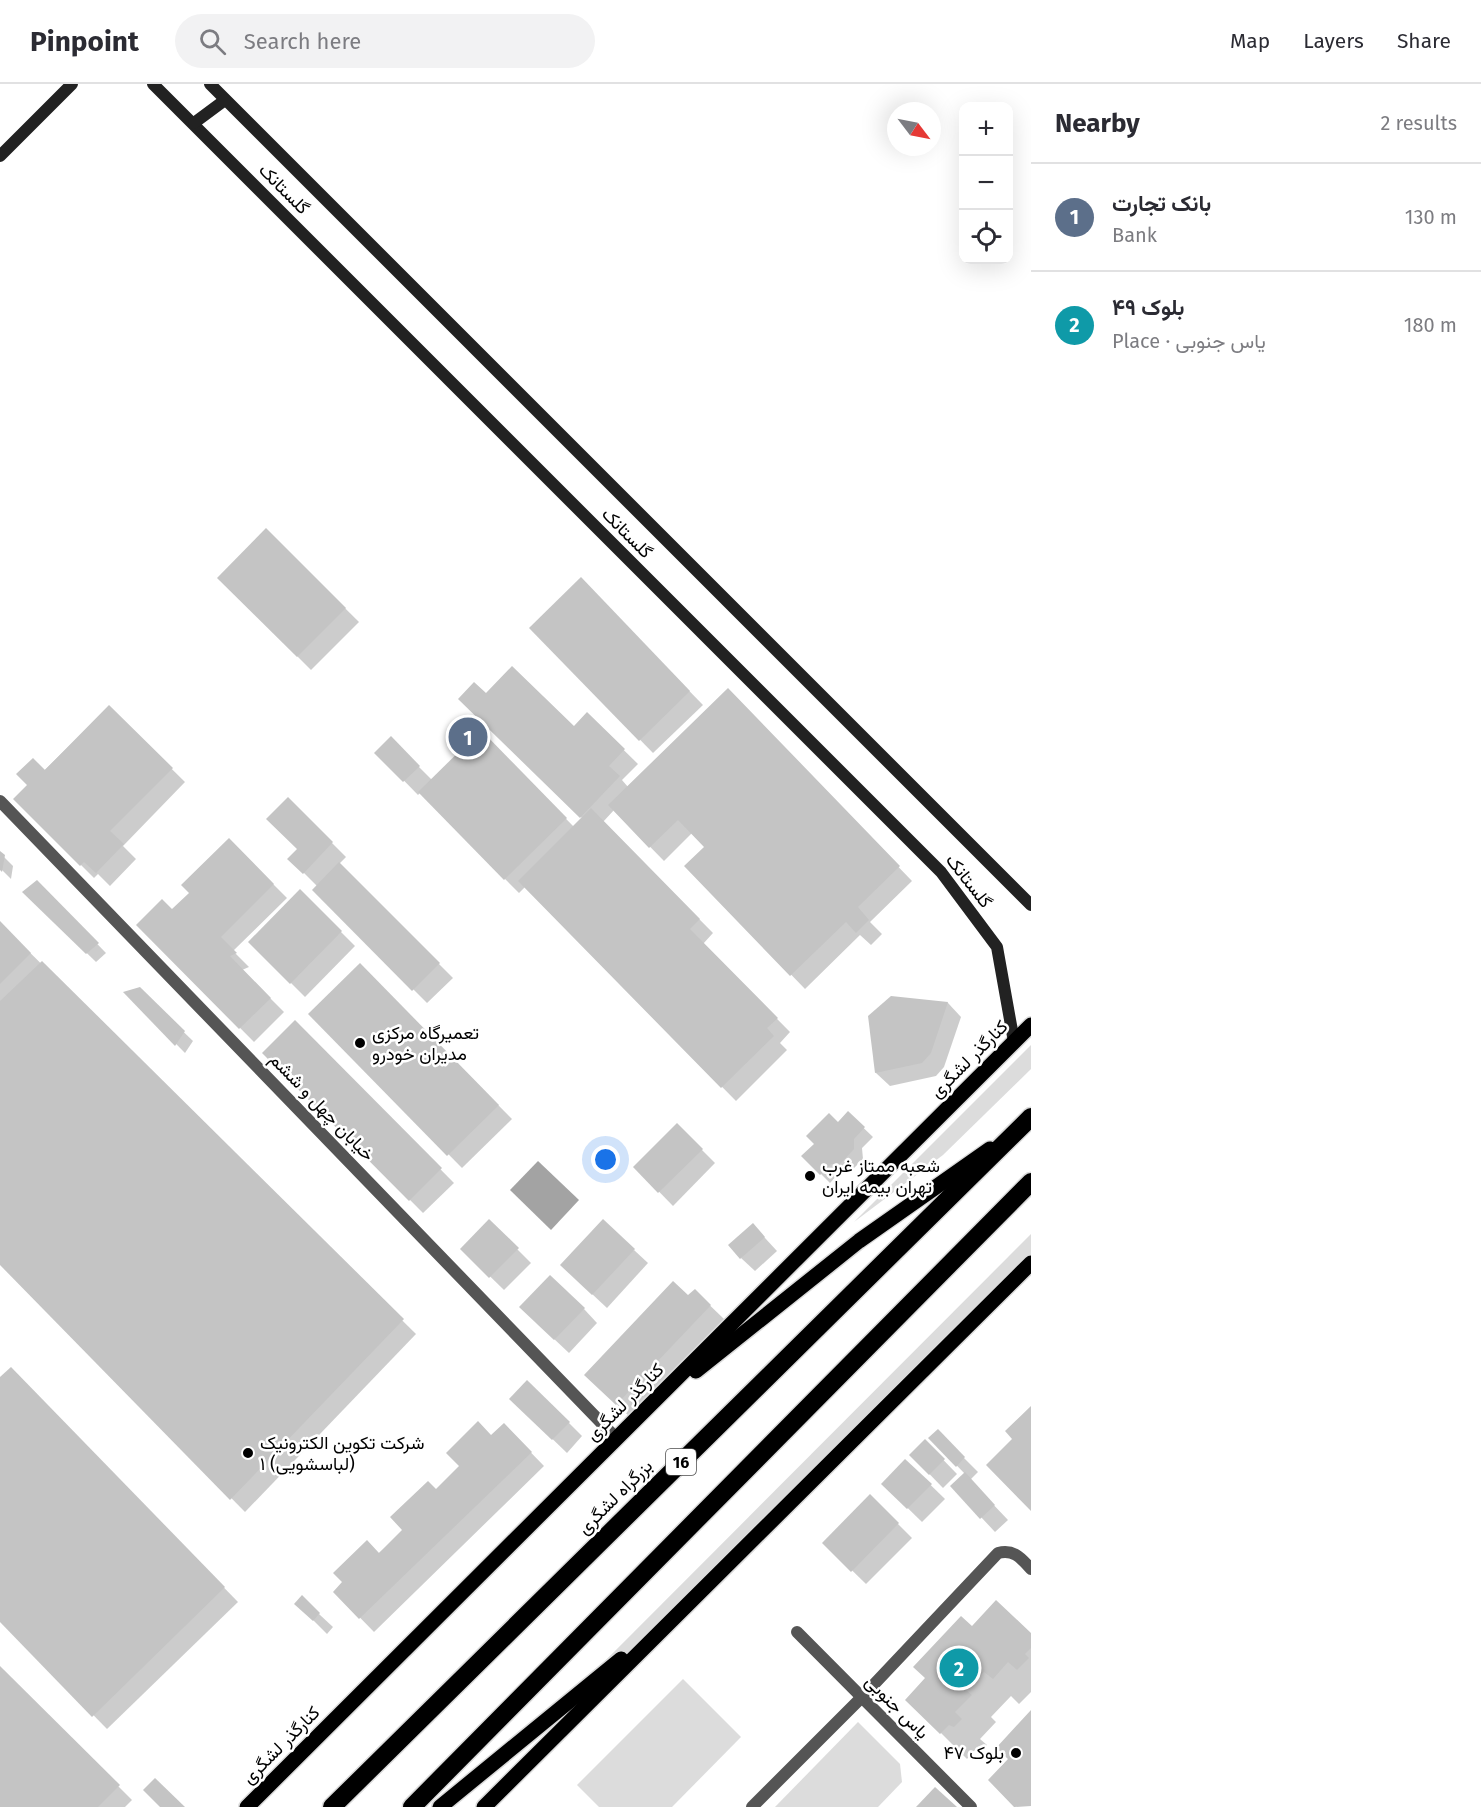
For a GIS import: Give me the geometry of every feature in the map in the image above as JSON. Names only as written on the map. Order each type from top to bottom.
[{"type":"highway","name":"بزرگراه لشگری","points":[[332,1807],[1025,1123]]},
{"type":"highway","points":[[412,1807],[1031,1182]]},
{"type":"main road","name":"کنارگذر لشگری","points":[[247,1807],[1031,1025]]},
{"type":"main road","points":[[638,1417],[859,1241],[1025,1123]]},
{"type":"main road","points":[[484,1807],[1031,1263]]},
{"type":"main road","points":[[440,1807],[689,1603]]},
{"type":"street","points":[[0,156],[72,84]]},
{"type":"street","name":"گلستانک","points":[[153,84],[941,872],[997,947],[1014,1042]]},
{"type":"street","name":"گلستانک","points":[[210,84],[1031,905]]},
{"type":"street","points":[[194,123],[225,100]]},
{"type":"street","name":"خیابان چهل و ششم","points":[[0,801],[616,1438]]},
{"type":"street","points":[[752,1807],[862,1697],[998,1553],[1005,1551],[1016,1554],[1031,1569]]},
{"type":"street","name":"یاس جنوبی","points":[[797,1632],[971,1807]]},
{"type":"shaded area","points":[[1031,1045],[1031,1069],[943,1155],[854,1222]]},
{"type":"shaded area","points":[[538,1161],[579,1200],[551,1230],[510,1190]]},
{"type":"shaded area","points":[[1031,1234],[1031,1267],[689,1614],[595,1682],[586,1684],[596,1670]]},
{"type":"shaded area","points":[[683,1679],[741,1737],[672,1807],[599,1807],[577,1785]]},
{"type":"shaded area","points":[[858,1722],[900,1764],[902,1782],[878,1807],[775,1807]]},
{"type":"building","points":[[266,528],[346,608],[297,657],[217,578]]},
{"type":"building","points":[[581,577],[690,691],[639,741],[529,628]]},
{"type":"building","points":[[512,666],[574,726],[587,712],[625,749],[609,766],[620,776],[580,818],[458,699],[474,682],[486,693]]},
{"type":"building","points":[[728,688],[900,866],[858,907],[869,920],[856,933],[846,922],[790,976],[684,866],[704,847],[678,820],[649,848],[608,805]]},
{"type":"building","points":[[109,705],[173,768],[110,831],[124,844],[96,873],[84,862],[80,866],[13,799],[27,785],[16,774],[33,758],[45,770]]},
{"type":"building","points":[[481,730],[567,818],[504,880],[418,792]]},
{"type":"building","points":[[391,736],[420,766],[403,782],[374,753]]},
{"type":"building","points":[[288,797],[333,842],[303,874],[287,859],[297,849],[266,819]]},
{"type":"building","points":[[591,808],[700,919],[690,929],[778,1018],[767,1028],[774,1036],[721,1088],[518,881]]},
{"type":"building","points":[[229,838],[274,884],[221,937],[237,953],[230,956],[271,998],[239,1029],[136,925],[162,899],[172,909],[189,893],[181,885]]},
{"type":"building","points":[[0,851],[5,855],[2,872],[0,870]]},
{"type":"building","points":[[339,862],[440,963],[412,991],[312,890]]},
{"type":"building","points":[[37,880],[99,943],[86,954],[22,892]]},
{"type":"building","points":[[300,889],[342,931],[290,984],[248,942]]},
{"type":"building","points":[[0,921],[31,953],[0,984]]},
{"type":"building","points":[[42,961],[404,1319],[230,1500],[0,1265],[0,1001]]},
{"type":"building","points":[[360,963],[499,1105],[447,1156],[308,1014]]},
{"type":"building","points":[[140,987],[185,1031],[175,1046],[123,992]]},
{"type":"building","points":[[891,996],[948,1002],[931,1053],[922,1063],[875,1073],[868,1016]]},
{"type":"building","points":[[295,1020],[442,1168],[409,1201],[262,1053]]},
{"type":"building","points":[[848,1111],[865,1127],[854,1139],[854,1149],[840,1164],[831,1164],[820,1175],[801,1156],[814,1144],[806,1136],[829,1113],[838,1122]]},
{"type":"building","points":[[677,1123],[703,1149],[658,1193],[633,1167]]},
{"type":"building","points":[[489,1219],[519,1248],[489,1278],[460,1249]]},
{"type":"building","points":[[603,1219],[635,1249],[592,1295],[560,1265]]},
{"type":"building","points":[[753,1223],[765,1237],[740,1259],[728,1245]]},
{"type":"building","points":[[550,1275],[585,1308],[554,1340],[519,1307]]},
{"type":"building","points":[[673,1281],[688,1295],[695,1289],[711,1305],[616,1405],[584,1375]]},
{"type":"building","points":[[11,1367],[225,1587],[92,1717],[0,1622],[0,1377]]},
{"type":"building","points":[[527,1380],[570,1422],[552,1440],[509,1399]]},
{"type":"building","points":[[1031,1406],[1031,1511],[986,1465],[1012,1439],[1005,1431]]},
{"type":"building","points":[[478,1421],[491,1435],[504,1423],[532,1452],[359,1619],[333,1592],[342,1582],[333,1573],[367,1540],[379,1553],[402,1530],[390,1517],[428,1481],[436,1489],[459,1466],[446,1453]]},
{"type":"building","points":[[938,1429],[965,1457],[956,1467],[928,1438]]},
{"type":"building","points":[[925,1439],[945,1459],[929,1475],[909,1455]]},
{"type":"building","points":[[905,1459],[932,1484],[907,1509],[881,1484]]},
{"type":"building","points":[[965,1472],[995,1505],[980,1519],[950,1486]]},
{"type":"building","points":[[870,1494],[899,1523],[851,1572],[822,1543]]},
{"type":"building","points":[[302,1595],[320,1613],[313,1621],[294,1604]]},
{"type":"building","points":[[996,1600],[1031,1633],[1031,1648],[1025,1654],[1029,1658],[1017,1670],[1008,1662],[993,1679],[984,1672],[966,1690],[972,1695],[955,1712],[962,1719],[954,1727],[949,1725],[940,1734],[905,1700],[925,1678],[913,1667],[961,1616],[972,1626]]},
{"type":"building","points":[[0,1666],[120,1785],[98,1807],[0,1807]]},
{"type":"building","name":"بلوک ۴۷","points":[[1031,1710],[1031,1806],[1014,1807],[988,1780],[1008,1759],[996,1748]]},
{"type":"building","points":[[155,1778],[185,1807],[160,1807],[143,1790]]},
{"type":"building","points":[[935,1787],[957,1807],[916,1807]]},
{"type":"place","name":"بانک تجارت","points":[[468,737]]},
{"type":"place","name":"تعمیرگاه مرکزی مدیران خودرو","points":[[360,1043]]},
{"type":"place","name":"شعبه ممتاز غرب تهران بیمه ایران","points":[[810,1176]]},
{"type":"place","name":"شرکت تکوین الکترونیک ۱ (لباسشویی)","points":[[248,1453]]},
{"type":"place","name":"بلوک ۴۹","points":[[959,1668]]},
{"type":"place","name":"بلوک ۴۷","points":[[1016,1753]]}]
